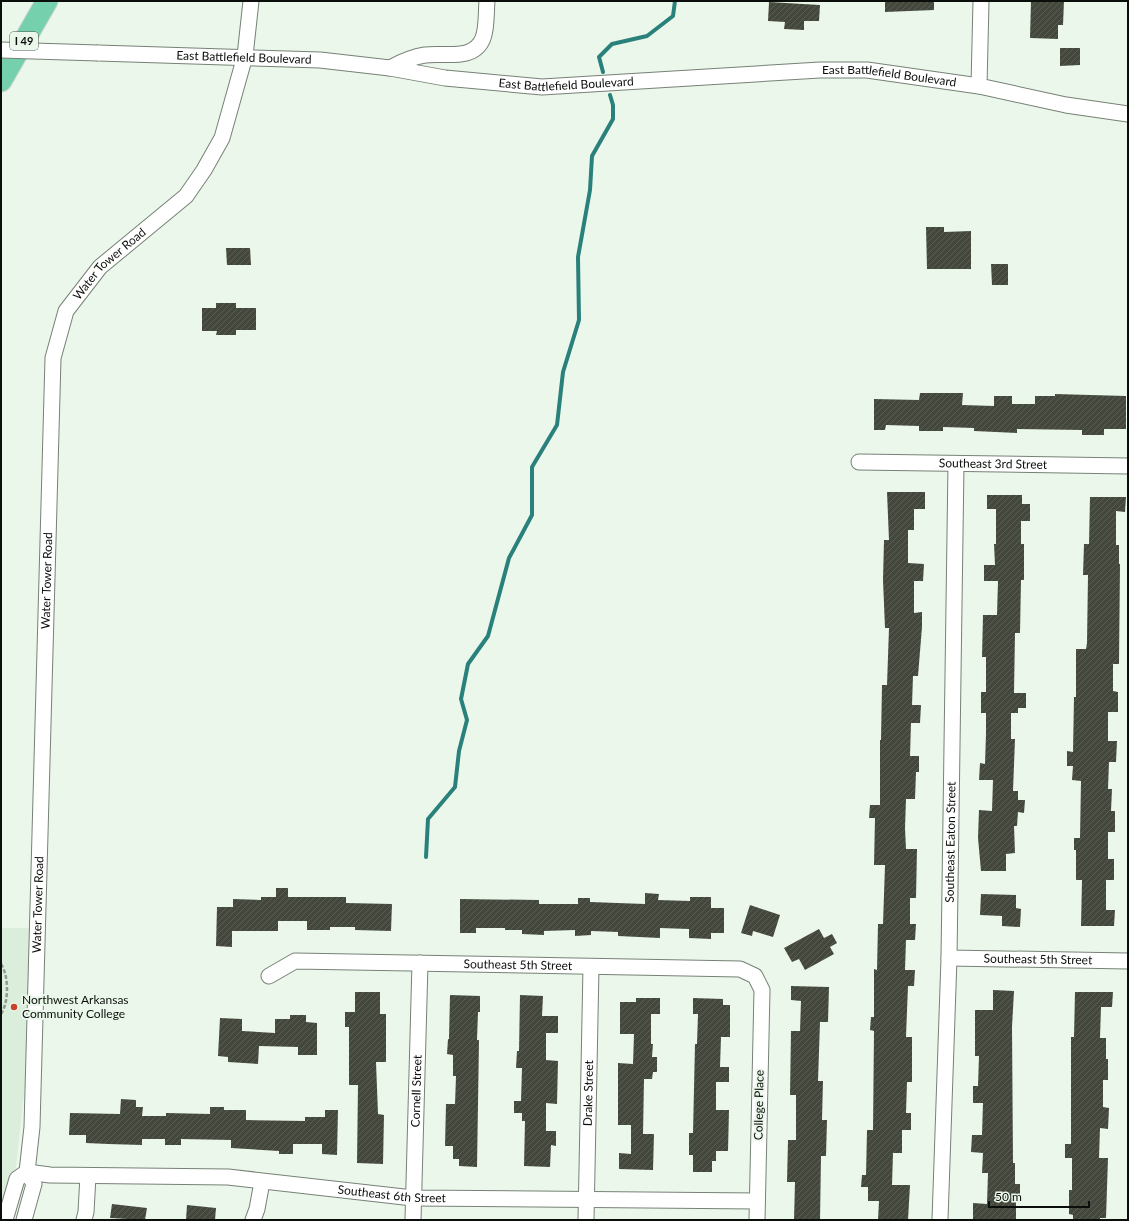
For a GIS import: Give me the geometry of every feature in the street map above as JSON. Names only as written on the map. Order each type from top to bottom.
[{"type":"highway","name":"I 49","points":[[1,81],[47,1]]},
{"type":"street","name":"Water Tower Road","points":[[24,1220],[34,1184],[26,1172],[32,1127],[53,358],[66,311],[100,267],[186,196],[204,170],[222,138],[245,56],[251,1]]},
{"type":"street","points":[[390,68],[404,60],[426,55],[459,54],[472,51],[483,39],[487,1]]},
{"type":"street","points":[[979,86],[981,1]]},
{"type":"street","name":"East Battlefield Boulevard","points":[[1,50],[245,56],[320,60],[390,68],[445,78],[542,87],[820,70],[868,70],[979,86],[1066,105],[1128,114]]},
{"type":"street","name":"Southeast 3rd Street","points":[[859,462],[1128,466]]},
{"type":"street","name":"Southeast Eaton Street","points":[[940,1220],[949,958],[956,464]]},
{"type":"street","name":"Southeast 5th Street","points":[[949,958],[1128,961]]},
{"type":"street","name":"Southeast 5th Street","points":[[270,976],[295,961],[740,970],[755,976],[762,990]]},
{"type":"street","name":"Cornell Street","points":[[413,1220],[420,963]]},
{"type":"street","name":"Drake Street","points":[[586,1220],[591,967]]},
{"type":"street","name":"College Place","points":[[757,1220],[762,990]]},
{"type":"street","points":[[5,1220],[17,1178],[26,1172]]},
{"type":"street","name":"Southeast 6th Street","points":[[26,1172],[50,1175],[88,1176],[228,1177],[413,1198],[757,1202]]},
{"type":"street","points":[[84,1220],[86,1212],[88,1176]]},
{"type":"street","points":[[253,1220],[257,1209],[262,1182]]},
{"type":"path","points":[[1,964],[6,988],[5,1007],[1,1014]]},
{"type":"shaded area","name":"Northwest Arkansas Community College","points":[[1,928],[31,928],[25,1085],[16,1166],[7,1202],[1,1217]]},
{"type":"building","points":[[885,1],[934,1],[934,10],[885,12]]},
{"type":"building","points":[[1031,1],[1064,1],[1063,25],[1058,25],[1058,39],[1030,38]]},
{"type":"building","points":[[769,2],[820,5],[819,21],[804,21],[804,30],[784,29],[785,22],[768,21]]},
{"type":"building","points":[[1060,48],[1080,48],[1080,65],[1060,66]]},
{"type":"building","points":[[926,227],[944,227],[944,232],[971,231],[971,269],[927,269]]},
{"type":"building","points":[[226,248],[250,248],[251,265],[227,265]]},
{"type":"building","points":[[991,264],[1008,264],[1008,285],[992,285]]},
{"type":"building","points":[[216,303],[236,303],[236,308],[256,308],[256,330],[236,330],[236,335],[216,335],[217,331],[202,331],[202,308],[216,308]]},
{"type":"building","points":[[920,393],[963,393],[962,405],[994,406],[994,396],[1012,396],[1012,404],[1035,404],[1035,396],[1055,396],[1055,394],[1126,396],[1126,429],[1104,429],[1104,435],[1082,435],[1082,430],[1017,429],[1017,433],[974,431],[974,428],[943,427],[943,431],[919,431],[919,426],[886,425],[885,430],[874,430],[874,399],[919,400]]},
{"type":"building","points":[[887,492],[925,492],[925,509],[914,509],[914,530],[908,530],[908,563],[924,564],[923,581],[914,581],[914,613],[922,612],[922,627],[918,676],[913,676],[912,705],[921,705],[920,723],[911,723],[910,756],[919,756],[919,772],[916,772],[915,799],[906,799],[905,828],[906,849],[917,849],[916,898],[910,898],[910,924],[916,924],[915,940],[906,940],[905,970],[915,970],[914,986],[908,986],[906,1037],[912,1037],[912,1082],[907,1082],[906,1113],[911,1113],[911,1130],[902,1130],[902,1153],[893,1153],[892,1185],[910,1185],[908,1220],[878,1220],[879,1201],[868,1201],[868,1187],[861,1187],[862,1175],[866,1175],[867,1130],[873,1130],[874,1031],[870,1030],[871,1017],[874,1017],[874,969],[877,970],[878,924],[883,924],[885,865],[874,865],[875,818],[869,818],[870,805],[880,805],[882,685],[887,685],[889,628],[885,628],[883,580],[884,540],[889,540]]},
{"type":"building","points":[[987,495],[1022,495],[1022,504],[1030,504],[1030,521],[1021,521],[1021,544],[1024,544],[1024,580],[1021,580],[1020,633],[1015,633],[1014,693],[1026,693],[1026,708],[1018,708],[1018,713],[1011,713],[1011,739],[1015,739],[1013,791],[1018,791],[1018,800],[1025,800],[1024,813],[1018,812],[1017,826],[1014,826],[1015,853],[1006,854],[1006,871],[981,871],[978,838],[979,810],[992,811],[993,780],[979,780],[980,763],[985,764],[986,733],[986,713],[981,713],[981,692],[986,692],[986,657],[982,657],[983,615],[997,615],[998,581],[984,581],[984,565],[995,565],[994,544],[996,544],[996,509],[987,509]]},
{"type":"building","points":[[1090,497],[1126,497],[1125,512],[1116,511],[1116,545],[1119,545],[1120,564],[1119,664],[1113,664],[1113,691],[1118,692],[1118,712],[1108,712],[1108,741],[1117,741],[1116,762],[1109,762],[1108,789],[1112,789],[1111,811],[1115,811],[1115,832],[1108,832],[1108,859],[1114,859],[1114,880],[1106,880],[1106,910],[1115,910],[1114,926],[1081,926],[1082,880],[1076,880],[1076,850],[1074,850],[1074,838],[1080,838],[1081,781],[1072,780],[1073,766],[1067,766],[1067,751],[1073,752],[1074,697],[1076,697],[1076,649],[1086,649],[1087,643],[1088,575],[1083,575],[1084,544],[1089,544]]},
{"type":"building","points":[[276,888],[288,888],[288,897],[346,897],[346,903],[392,904],[391,931],[355,930],[355,927],[330,927],[330,930],[307,930],[307,921],[278,921],[278,931],[232,931],[232,947],[216,946],[217,907],[233,907],[233,899],[261,900],[261,897],[276,897]]},
{"type":"building","points":[[645,893],[659,894],[658,900],[690,901],[690,897],[711,897],[711,908],[724,908],[724,933],[711,933],[711,939],[689,938],[689,929],[660,928],[660,938],[618,936],[618,932],[591,931],[591,935],[575,936],[575,930],[544,931],[544,935],[522,934],[522,930],[505,930],[505,928],[476,928],[476,933],[460,933],[460,899],[539,900],[539,904],[578,904],[578,898],[590,898],[590,902],[645,904]]},
{"type":"building","points":[[981,894],[1016,895],[1016,908],[1021,909],[1020,927],[1002,926],[1002,916],[980,915]]},
{"type":"building","points":[[750,905],[780,915],[773,937],[753,931],[752,936],[741,933]]},
{"type":"building","points":[[819,929],[824,938],[832,934],[837,943],[830,947],[834,954],[805,970],[799,959],[792,962],[784,948]]},
{"type":"building","points":[[791,986],[829,987],[828,1022],[820,1022],[818,1081],[823,1081],[822,1120],[827,1120],[826,1156],[821,1156],[820,1220],[794,1220],[795,1182],[787,1182],[788,1140],[796,1140],[796,1095],[790,1095],[791,1031],[800,1031],[801,1001],[791,1000]]},
{"type":"building","points":[[993,990],[1014,991],[1012,1027],[1013,1163],[1015,1163],[1015,1184],[1020,1184],[1020,1195],[1016,1195],[1016,1220],[973,1220],[973,1203],[987,1204],[988,1173],[982,1173],[983,1153],[971,1152],[972,1135],[982,1135],[983,1103],[973,1103],[973,1086],[978,1086],[979,1056],[975,1056],[975,1010],[993,1010]]},
{"type":"building","points":[[355,992],[380,992],[380,1014],[386,1014],[386,1062],[376,1062],[378,1114],[384,1115],[383,1164],[357,1163],[358,1085],[349,1085],[349,1027],[345,1027],[345,1012],[355,1012]]},
{"type":"building","points":[[1075,992],[1113,992],[1112,1007],[1101,1007],[1100,1038],[1106,1038],[1106,1059],[1108,1059],[1108,1080],[1103,1080],[1103,1107],[1109,1108],[1108,1129],[1100,1128],[1099,1158],[1108,1158],[1106,1218],[1100,1218],[1100,1220],[1073,1220],[1073,1215],[1069,1214],[1069,1190],[1072,1190],[1072,1158],[1065,1158],[1065,1144],[1071,1144],[1071,1037],[1074,1037]]},
{"type":"building","points":[[450,995],[480,996],[477,1040],[479,1040],[477,1167],[459,1166],[459,1159],[453,1159],[453,1146],[445,1146],[446,1104],[455,1104],[456,1076],[453,1076],[453,1055],[447,1054],[449,1039]]},
{"type":"building","points":[[520,995],[543,996],[542,1016],[558,1016],[558,1033],[546,1033],[546,1060],[558,1061],[557,1104],[546,1103],[546,1131],[556,1131],[556,1146],[551,1145],[550,1167],[524,1166],[525,1121],[522,1121],[522,1113],[514,1113],[514,1101],[521,1101],[522,1068],[516,1068],[517,1051],[519,1051]]},
{"type":"building","points":[[636,998],[660,998],[660,1014],[651,1014],[651,1044],[653,1044],[652,1057],[657,1057],[657,1072],[653,1072],[652,1079],[644,1079],[643,1134],[654,1134],[653,1170],[619,1169],[619,1153],[631,1154],[631,1125],[618,1125],[618,1063],[633,1064],[634,1034],[620,1034],[620,1002],[636,1002]]},
{"type":"building","points":[[693,998],[723,999],[723,1005],[730,1005],[730,1037],[721,1037],[720,1067],[729,1067],[729,1082],[716,1082],[716,1110],[729,1110],[728,1151],[716,1151],[716,1161],[712,1161],[712,1172],[693,1172],[693,1155],[689,1155],[689,1133],[693,1133],[695,1044],[697,1044],[698,1014],[693,1014]]},
{"type":"building","points":[[290,1015],[306,1015],[306,1022],[317,1023],[317,1055],[298,1055],[298,1047],[259,1046],[258,1064],[228,1062],[228,1057],[218,1056],[220,1018],[242,1019],[242,1031],[275,1033],[275,1019],[290,1019]]},
{"type":"building","points":[[121,1099],[136,1100],[136,1107],[143,1107],[142,1116],[166,1116],[166,1113],[210,1114],[210,1107],[224,1107],[224,1110],[246,1110],[246,1120],[305,1121],[305,1117],[325,1117],[325,1110],[338,1110],[337,1155],[322,1154],[322,1144],[293,1144],[293,1154],[279,1154],[279,1151],[231,1148],[231,1140],[181,1139],[181,1145],[165,1145],[165,1139],[142,1139],[142,1145],[108,1144],[86,1143],[86,1135],[69,1135],[70,1113],[120,1114]]},
{"type":"building","points":[[112,1204],[147,1208],[145,1220],[110,1218]]},
{"type":"building","points":[[187,1205],[216,1208],[215,1220],[186,1220]]},
{"type":"waterway","points":[[603,72],[599,57],[612,44],[647,36],[673,16],[675,1]]},
{"type":"waterway","points":[[426,857],[428,819],[455,787],[459,751],[467,720],[461,699],[468,664],[488,636],[509,558],[532,515],[532,467],[557,425],[563,372],[579,320],[578,257],[590,190],[592,156],[613,119],[613,105],[610,95]]},
{"type":"place","name":"Northwest Arkansas Community College","points":[[14,1007]]}]
